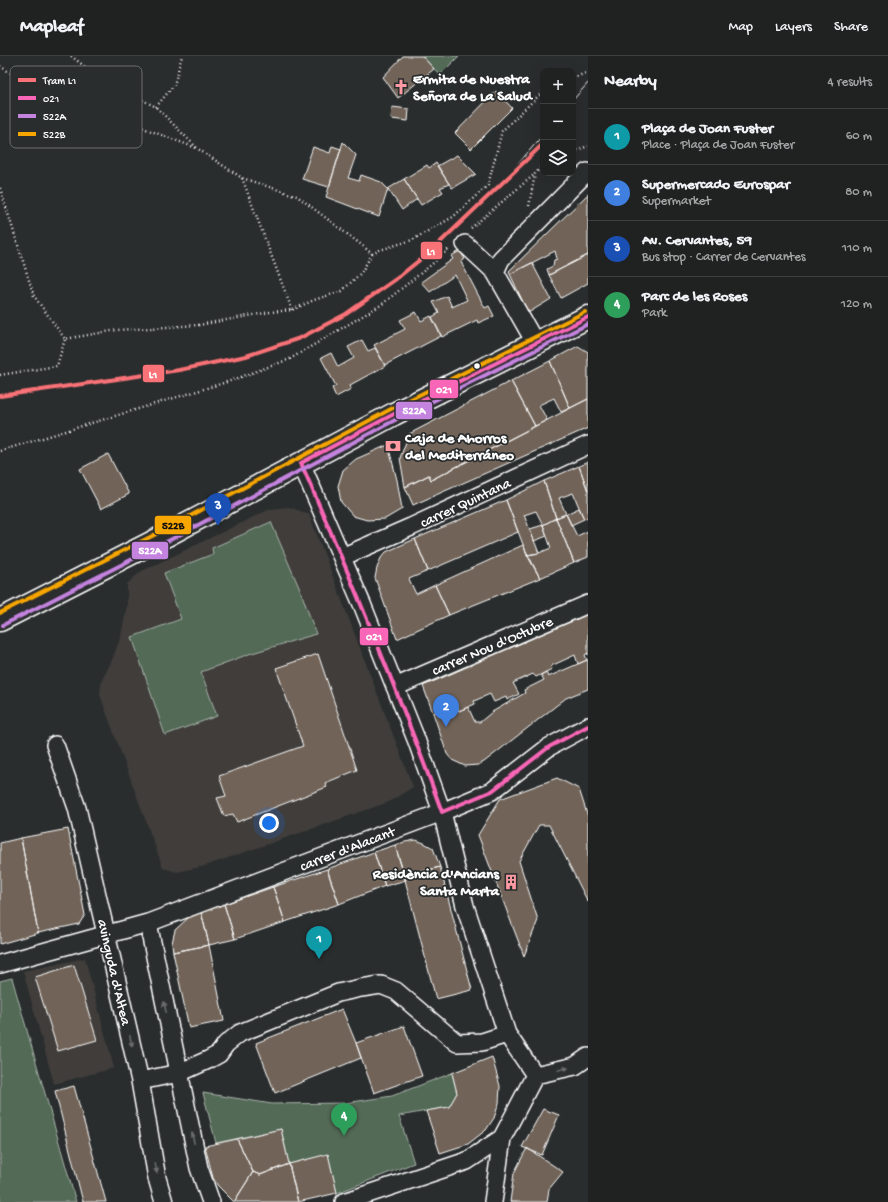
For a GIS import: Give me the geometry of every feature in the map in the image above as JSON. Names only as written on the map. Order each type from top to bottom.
[{"type":"main road","points":[[0,620],[165,536],[394,414],[588,317]]},
{"type":"street","points":[[495,272],[501,259],[587,172]]},
{"type":"street","points":[[459,244],[495,272],[536,344]]},
{"type":"street","name":"carrer Quintana","points":[[342,557],[588,445]]},
{"type":"street","points":[[301,463],[362,604],[416,739],[442,812],[465,906],[507,1034],[535,1075]]},
{"type":"street","name":"carrer Nou d'Octubre","points":[[395,687],[588,604]]},
{"type":"street","name":"carrer d'Alacant","points":[[0,964],[148,923],[442,812],[492,791],[549,746],[588,726]]},
{"type":"street","name":"avinguda d'Altea","points":[[55,745],[77,808],[99,937],[140,1081],[157,1178],[164,1202]]},
{"type":"street","points":[[148,923],[199,1168],[211,1202]]},
{"type":"street","points":[[140,1081],[179,1073],[219,1054],[226,1044],[240,1033],[338,993],[381,985],[396,991],[457,1043],[482,1042],[507,1034]]},
{"type":"street","points":[[492,1202],[502,1138],[535,1075],[574,1066],[588,1057]]},
{"type":"street","points":[[344,1202],[467,1161],[502,1138]]},
{"type":"path","points":[[71,56],[84,66]]},
{"type":"path","points":[[156,107],[174,85],[182,56]]},
{"type":"path","points":[[0,66],[10,73]]},
{"type":"path","points":[[576,77],[586,73]]},
{"type":"path","points":[[65,339],[117,330],[199,325],[270,312],[292,310],[314,300],[342,291],[361,273],[372,254],[412,240],[453,218],[488,185],[502,131],[540,94]]},
{"type":"path","points":[[142,100],[156,107],[198,149],[242,178],[297,196],[372,254]]},
{"type":"path","points":[[142,128],[198,149]]},
{"type":"path","points":[[576,151],[588,146]]},
{"type":"path","points":[[470,228],[540,168]]},
{"type":"path","points":[[527,232],[528,210],[535,174]]},
{"type":"path","points":[[242,178],[292,310]]},
{"type":"path","points":[[0,188],[34,296],[65,339]]},
{"type":"path","points":[[0,451],[230,381],[290,359],[381,305],[459,244]]},
{"type":"path","points":[[0,375],[57,366],[65,339]]},
{"type":"shaded area","points":[[289,507],[309,514],[413,787],[389,802],[205,866],[177,872],[163,868],[100,695],[101,682],[112,660],[121,636],[127,605],[127,584],[140,572],[270,509]]},
{"type":"shaded area","points":[[85,958],[114,1068],[54,1084],[23,971]]},
{"type":"green space","points":[[422,56],[459,56],[440,75]]},
{"type":"green space","points":[[271,522],[301,592],[316,634],[249,654],[201,672],[217,716],[165,735],[132,637],[181,619],[164,573],[213,554],[212,548]]},
{"type":"green space","points":[[12,978],[76,1202],[0,1202],[0,981]]},
{"type":"green space","points":[[452,1073],[457,1093],[449,1107],[399,1116],[414,1163],[337,1193],[328,1155],[289,1164],[281,1129],[216,1143],[203,1093],[272,1104],[345,1103],[392,1096]]},
{"type":"building","name":"Ermita de Nuestra Señora de La Salud","points":[[403,56],[422,56],[434,69],[398,98],[383,77]]},
{"type":"building","points":[[496,91],[512,108],[471,149],[455,133]]},
{"type":"building","points":[[392,107],[409,109],[408,121],[391,119]]},
{"type":"building","points":[[343,142],[356,155],[348,178],[359,181],[361,175],[381,182],[388,189],[379,217],[326,197]]},
{"type":"building","points":[[332,146],[341,149],[329,187],[302,179],[313,147],[330,153]]},
{"type":"building","points":[[457,155],[476,174],[452,188],[437,166]]},
{"type":"building","points":[[436,163],[449,184],[440,188],[443,192],[421,205],[404,179],[427,165],[429,168]]},
{"type":"building","points":[[404,179],[417,199],[402,210],[388,189]]},
{"type":"building","points":[[588,194],[588,255],[549,275],[547,269],[553,266],[554,260],[557,259],[555,251],[510,274],[509,271]]},
{"type":"building","points":[[460,251],[465,259],[461,262],[485,308],[489,306],[494,316],[478,323],[477,320],[442,337],[432,317],[439,313],[433,302],[447,296],[452,307],[467,300],[455,275],[430,292],[421,282],[453,259],[451,256]]},
{"type":"building","points":[[588,255],[588,283],[561,298],[549,275]]},
{"type":"building","points":[[532,263],[551,299],[528,313],[510,274]]},
{"type":"building","points":[[416,312],[421,321],[431,316],[441,336],[385,365],[374,345],[405,329],[400,320]]},
{"type":"building","points":[[362,340],[368,351],[375,348],[385,366],[350,385],[351,389],[336,397],[332,388],[336,386],[321,358],[331,353],[338,367],[354,358],[348,347]]},
{"type":"building","points":[[578,346],[588,352],[588,399],[570,408],[550,361]]},
{"type":"building","points":[[550,361],[570,408],[561,412],[554,398],[539,405],[547,420],[535,426],[511,381]]},
{"type":"building","points":[[511,381],[535,426],[431,480],[429,475],[405,487],[400,458],[409,434]]},
{"type":"building","points":[[588,399],[588,428],[413,505],[405,487],[429,475],[431,480]]},
{"type":"building","points":[[388,445],[397,480],[402,509],[385,519],[367,520],[353,516],[341,502],[338,486],[343,470],[356,459]]},
{"type":"building","points":[[108,454],[129,494],[101,509],[80,469]]},
{"type":"building","points":[[588,462],[588,491],[579,466]]},
{"type":"building","points":[[579,466],[588,491],[588,517],[584,519],[573,493],[559,498],[566,514],[556,518],[544,481]]},
{"type":"building","points":[[544,481],[556,518],[543,525],[536,511],[524,515],[539,553],[527,555],[506,500]]},
{"type":"building","points":[[506,500],[518,532],[428,571],[415,539]]},
{"type":"building","points":[[579,508],[584,519],[571,525],[566,514]]},
{"type":"building","points":[[566,514],[577,536],[588,531],[588,557],[574,563],[556,518]]},
{"type":"building","points":[[556,518],[574,563],[540,578],[527,555],[539,553],[551,548],[543,525]]},
{"type":"building","points":[[543,525],[547,536],[534,541],[530,529]]},
{"type":"building","points":[[415,539],[428,571],[409,579],[416,594],[435,585],[449,615],[397,639],[375,578],[381,558],[386,552]]},
{"type":"building","points":[[523,545],[540,578],[449,615],[435,585]]},
{"type":"building","points":[[588,614],[588,655],[587,653],[585,655],[587,660],[578,664],[575,655],[551,666],[552,669],[536,677],[533,674],[513,683],[519,694],[507,700],[506,697],[494,702],[490,694],[474,701],[475,704],[459,711],[456,704],[433,713],[423,686]]},
{"type":"building","points":[[318,654],[357,770],[325,783],[327,787],[237,822],[233,814],[224,816],[217,798],[226,796],[219,776],[303,746],[276,668]]},
{"type":"building","points":[[587,660],[588,689],[566,698],[484,762],[478,765],[465,766],[452,760],[447,754],[433,713],[456,704],[459,711],[468,707],[475,722],[480,722],[492,712],[525,693],[524,690],[544,680],[541,675],[546,672],[548,677]]},
{"type":"building","name":"Residència d'Ancians Santa Marta","points":[[557,778],[579,789],[588,817],[588,902],[549,825],[539,825],[519,861],[538,920],[524,956],[478,835],[500,799]]},
{"type":"building","points":[[68,829],[85,915],[79,924],[38,933],[21,838]]},
{"type":"building","points":[[21,838],[38,933],[0,944],[0,843]]},
{"type":"building","points":[[416,840],[433,848],[440,867],[404,876],[395,845]]},
{"type":"building","points":[[395,845],[406,880],[385,886],[374,852]]},
{"type":"building","points":[[374,852],[385,886],[339,904],[327,869]]},
{"type":"building","points":[[440,867],[472,990],[436,999],[404,876]]},
{"type":"building","points":[[327,869],[339,904],[285,922],[273,887]]},
{"type":"building","points":[[273,887],[285,922],[235,939],[224,904]]},
{"type":"building","points":[[224,904],[235,939],[209,945],[201,911]]},
{"type":"building","points":[[201,911],[209,945],[173,952],[172,943],[175,930],[188,918]]},
{"type":"building","points":[[209,945],[224,1021],[189,1028],[173,952]]},
{"type":"building","points":[[74,965],[97,1040],[58,1051],[35,977]]},
{"type":"building","points":[[342,1009],[361,1058],[275,1093],[256,1043]]},
{"type":"building","points":[[404,1026],[422,1076],[374,1093],[356,1043]]},
{"type":"building","points":[[492,1057],[500,1086],[499,1103],[494,1118],[486,1130],[468,1144],[440,1153],[426,1111],[449,1107],[457,1093],[452,1073]]},
{"type":"building","points":[[74,1086],[106,1202],[83,1202],[55,1091]]},
{"type":"building","points":[[543,1109],[559,1115],[542,1155],[522,1147]]},
{"type":"building","points":[[281,1129],[289,1164],[260,1175],[253,1172],[237,1139]]},
{"type":"building","points":[[237,1139],[253,1172],[234,1202],[218,1186],[213,1178],[205,1146]]},
{"type":"building","points":[[527,1148],[563,1172],[549,1189],[547,1202],[510,1202],[514,1173]]},
{"type":"building","points":[[328,1154],[337,1193],[298,1202],[289,1164]]},
{"type":"building","points":[[289,1164],[298,1202],[234,1202],[253,1172],[260,1175]]},
{"type":"tram line","points":[[576,97],[588,83]]},
{"type":"tram line","points":[[491,195],[540,138]]},
{"type":"tram line","name":"L1","points":[[0,396],[179,370],[246,356],[300,338],[346,314],[396,279],[432,250],[540,147]]},
{"type":"transit line","name":"522B","points":[[0,613],[162,531],[391,409],[585,312]]},
{"type":"transit line","name":"021","points":[[301,463],[394,414],[588,317]]},
{"type":"transit line","name":"522A","points":[[3,625],[168,541],[397,419],[588,324]]},
{"type":"transit line","name":"021","points":[[301,463],[374,636],[442,812]]},
{"type":"transit line","name":"021","points":[[442,812],[492,791],[549,747],[588,726]]},
{"type":"place","name":"Ermita de Nuestra Señora de La Salud","points":[[401,87]]},
{"type":"place","name":"Caja de Ahorros del Mediterráneo","points":[[393,446]]},
{"type":"place","name":"Av. Cervantes, 59","points":[[218,526]]},
{"type":"place","name":"Supermercado Eurospar","points":[[446,727]]},
{"type":"place","name":"Residència d'Ancians Santa Marta","points":[[511,882]]},
{"type":"place","name":"Plaça de Joan Fuster","points":[[319,959]]},
{"type":"place","name":"Parc de les Roses","points":[[344,1136]]}]
